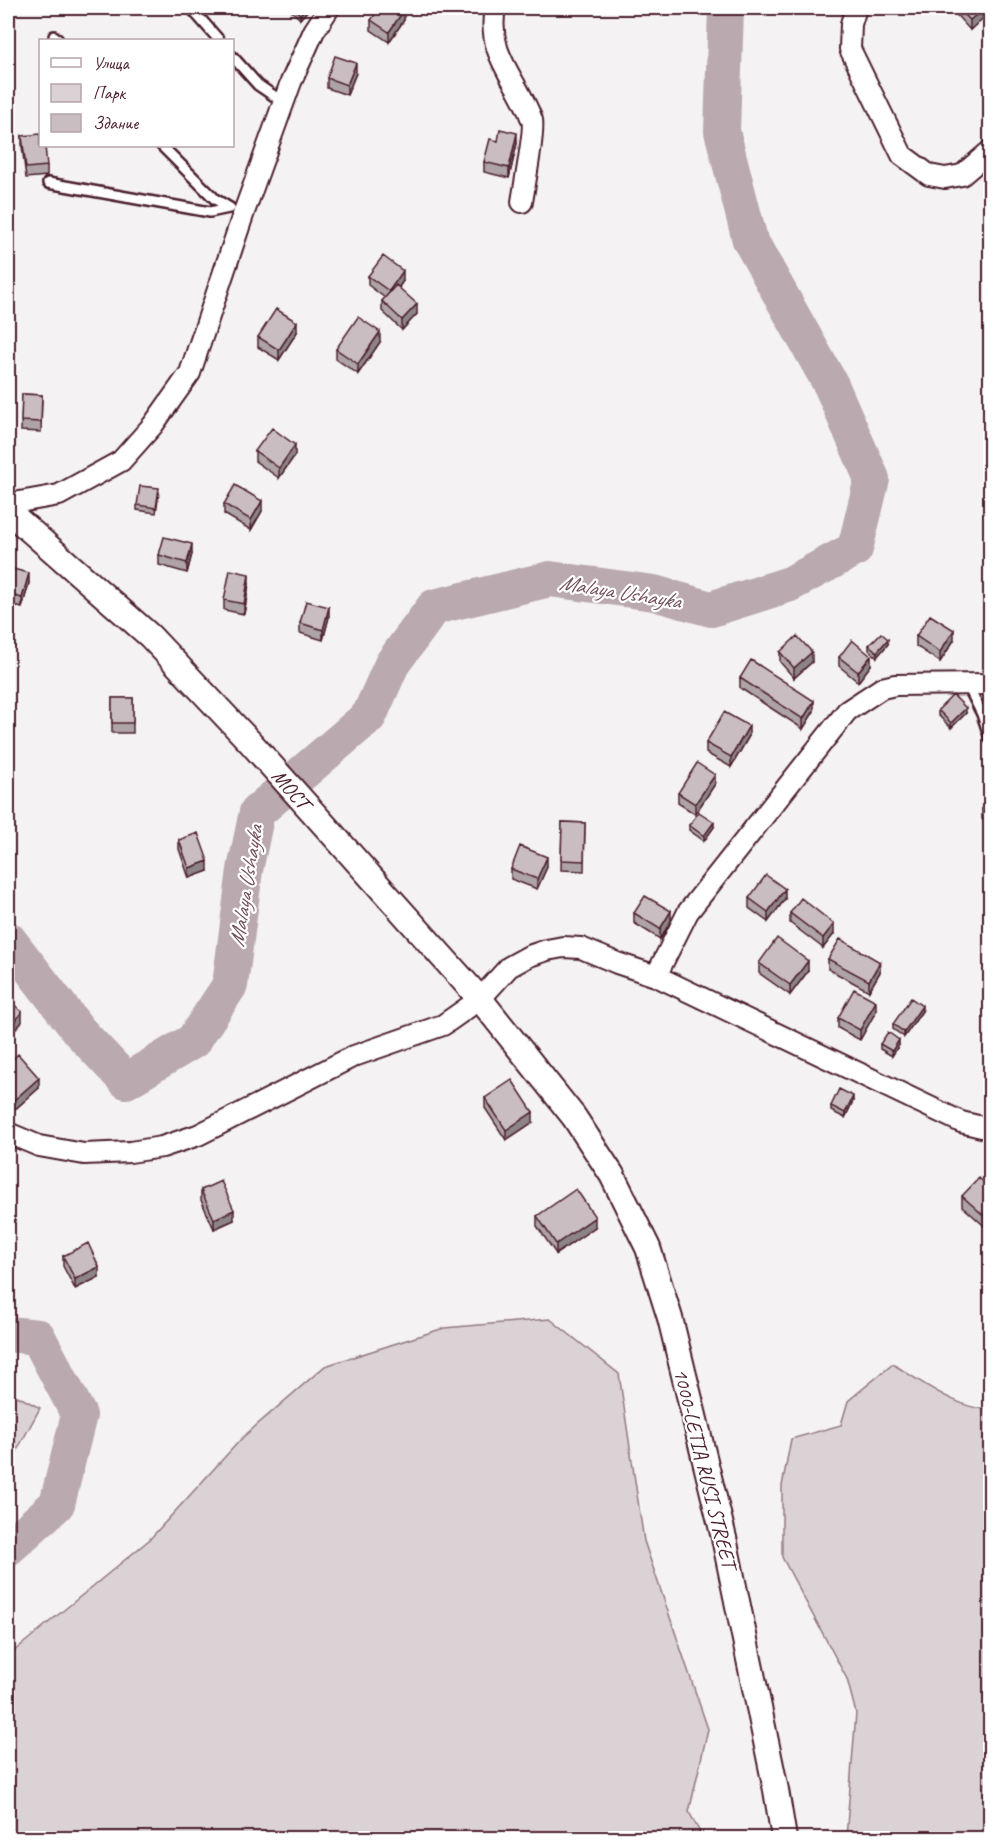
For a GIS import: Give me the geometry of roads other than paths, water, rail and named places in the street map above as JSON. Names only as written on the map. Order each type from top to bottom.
[{"type":"street","points":[[8,504],[50,497],[70,489],[121,461],[153,425],[190,373],[236,210],[314,31],[329,8]]},
{"type":"street","points":[[495,8],[494,38],[498,52],[534,122],[522,202]]},
{"type":"street","points":[[856,8],[851,24],[850,50],[902,155],[929,175],[945,178],[962,175],[990,151]]},
{"type":"street","name":"МОСТ","points":[[8,511],[150,636],[251,743],[480,999]]},
{"type":"street","points":[[656,976],[688,912],[847,711],[868,695],[882,688],[896,685],[990,684]]},
{"type":"street","points":[[8,1133],[39,1146],[84,1154],[130,1152],[162,1147],[198,1135],[354,1056],[443,1025],[480,999],[509,967],[529,957],[563,947],[581,948],[656,976],[961,1122],[990,1129]]},
{"type":"street","name":"1000-LETIA RUSI STREET","points":[[480,999],[574,1117],[612,1175],[648,1248],[670,1318],[724,1538],[784,1839]]},
{"type":"lane","points":[[190,8],[218,39]]},
{"type":"lane","points":[[234,58],[258,85],[284,102]]},
{"type":"lane","points":[[163,147],[215,199],[236,210]]},
{"type":"lane","points":[[48,183],[210,212],[236,210]]},
{"type":"lane","points":[[967,684],[982,714],[990,738]]},
{"type":"waterway","name":"Malaya Ushayka","points":[[8,939],[79,1031],[126,1081],[193,1041],[230,985],[245,870],[257,812],[369,716],[392,664],[434,607],[550,579],[654,593],[711,609],[790,584],[855,549],[872,479],[831,385],[750,240],[722,131],[726,8]]},
{"type":"waterway","name":"Malaya Ushayka","points":[[8,1334],[38,1337],[79,1415],[57,1504],[8,1548]]}]
